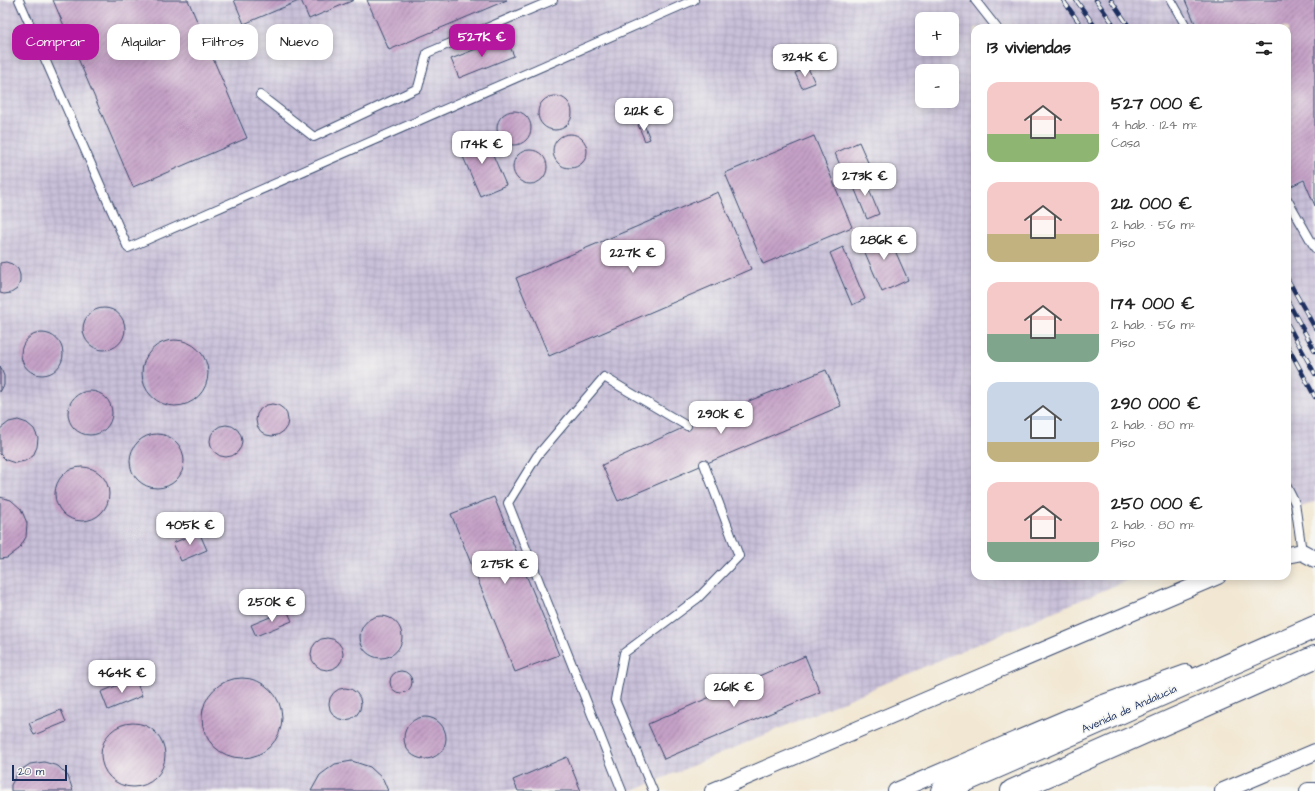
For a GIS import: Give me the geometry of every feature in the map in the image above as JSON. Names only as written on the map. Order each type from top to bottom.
[{"type":"main road","name":"Avenida de Andalucía","points":[[942,791],[1315,626]]},
{"type":"main road","points":[[1012,791],[1315,658]]},
{"type":"street","points":[[713,791],[1209,580]]},
{"type":"street","points":[[896,791],[1096,706],[1315,626]]},
{"type":"street","points":[[1224,791],[1315,752]]},
{"type":"street","points":[[1027,791],[1054,773]]},
{"type":"street","points":[[1308,791],[1315,791]]},
{"type":"lane","points":[[19,0],[128,248],[694,0]]},
{"type":"lane","points":[[260,95],[314,137],[418,88],[427,53],[553,0]]},
{"type":"lane","points":[[975,0],[994,24]]},
{"type":"lane","points":[[1171,0],[1185,24]]},
{"type":"lane","points":[[1291,206],[1315,248]]},
{"type":"lane","points":[[622,791],[508,503],[537,456],[604,377],[687,426]]},
{"type":"lane","points":[[653,791],[615,700],[624,653],[698,598],[739,556],[704,464]]},
{"type":"lane","points":[[1291,494],[1295,503],[1301,555]]},
{"type":"shaded area","points":[[0,0],[1315,0],[1315,502],[1291,511],[1291,24],[971,24],[971,580],[1128,580],[633,791],[0,791]]},
{"type":"building","points":[[53,0],[188,0],[198,24],[188,24],[188,60],[214,60],[247,138],[133,187],[79,60],[99,60],[99,24],[63,24]]},
{"type":"building","points":[[234,0],[301,0],[244,24]]},
{"type":"building","points":[[301,0],[354,0],[309,19]]},
{"type":"building","points":[[367,0],[507,0],[389,50]]},
{"type":"building","points":[[1185,0],[1315,0],[1315,206],[1304,180],[1291,186],[1291,24],[1195,24]]},
{"type":"building","points":[[506,37],[514,56],[459,78],[451,59]]},
{"type":"building","points":[[808,68],[815,83],[802,88],[795,73]]},
{"type":"building","points":[[552,96],[558,96],[562,97],[569,103],[572,113],[571,120],[565,127],[558,130],[552,130],[548,129],[541,123],[538,116],[538,110],[539,106],[545,99]]},
{"type":"building","points":[[511,111],[517,111],[521,112],[528,118],[531,128],[530,135],[524,142],[517,145],[511,145],[507,144],[500,138],[497,131],[497,125],[498,121],[504,114]]},
{"type":"building","points":[[643,122],[650,139],[645,141],[638,125]]},
{"type":"building","points":[[484,134],[506,185],[480,196],[458,145]]},
{"type":"building","points":[[567,134],[573,134],[577,135],[584,141],[587,151],[586,158],[580,165],[573,168],[567,168],[563,167],[556,161],[553,154],[553,148],[554,144],[560,137]]},
{"type":"building","points":[[814,136],[852,227],[763,264],[725,173]]},
{"type":"building","points":[[859,142],[870,167],[845,178],[835,153]]},
{"type":"building","points":[[527,150],[533,150],[537,151],[544,157],[547,167],[546,174],[540,181],[533,184],[527,184],[523,183],[516,177],[513,170],[513,164],[514,160],[520,153]]},
{"type":"building","points":[[863,175],[879,214],[867,219],[851,180]]},
{"type":"building","points":[[718,192],[751,269],[549,356],[516,278]]},
{"type":"building","points":[[886,230],[908,280],[882,292],[860,241]]},
{"type":"building","points":[[843,247],[865,299],[852,305],[830,253]]},
{"type":"building","points":[[6,262],[12,264],[18,269],[20,282],[17,289],[11,293],[4,294],[0,293],[0,263]]},
{"type":"building","points":[[104,308],[119,314],[125,329],[119,344],[104,350],[89,344],[83,329],[89,314]]},
{"type":"building","points":[[38,333],[46,333],[57,339],[63,350],[63,358],[57,369],[46,375],[38,375],[27,369],[21,358],[21,350],[27,339]]},
{"type":"building","points":[[175,340],[187,343],[198,350],[205,361],[208,373],[205,385],[198,396],[187,403],[175,406],[163,403],[152,396],[145,385],[142,373],[145,361],[152,350],[163,343]]},
{"type":"building","points":[[0,366],[4,376],[4,385],[0,392]]},
{"type":"building","points":[[826,370],[841,406],[618,501],[602,465],[687,426]]},
{"type":"building","points":[[90,391],[102,395],[108,401],[112,413],[108,425],[102,431],[90,435],[78,431],[72,425],[68,413],[72,401],[78,395]]},
{"type":"building","points":[[269,404],[275,404],[284,408],[288,420],[284,432],[275,436],[269,436],[260,432],[256,423],[256,417],[260,408]]},
{"type":"building","points":[[18,420],[27,423],[34,429],[38,438],[37,447],[33,456],[25,461],[15,463],[6,460],[0,454],[0,429],[9,422]]},
{"type":"building","points":[[223,425],[229,425],[238,429],[242,441],[238,453],[229,457],[223,457],[214,453],[210,444],[210,438],[214,429]]},
{"type":"building","points":[[157,434],[167,436],[176,442],[182,451],[184,461],[182,471],[176,480],[167,486],[157,488],[147,486],[138,480],[132,471],[130,461],[132,451],[138,442],[147,436]]},
{"type":"building","points":[[82,467],[92,469],[101,475],[107,484],[109,494],[107,504],[101,513],[92,519],[82,521],[72,519],[63,513],[57,504],[55,494],[57,484],[63,475],[72,469]]},
{"type":"building","points":[[0,497],[11,500],[21,509],[27,523],[26,537],[19,549],[7,558],[0,559]]},
{"type":"building","points":[[494,497],[559,655],[515,672],[451,514]]},
{"type":"building","points":[[199,532],[207,550],[181,561],[173,543]]},
{"type":"building","points":[[287,610],[292,621],[256,636],[251,625]]},
{"type":"building","points":[[377,616],[385,616],[393,619],[399,625],[402,637],[399,649],[393,655],[385,658],[377,658],[369,655],[363,649],[360,641],[360,633],[363,625],[369,619]]},
{"type":"building","points":[[324,638],[330,638],[340,645],[343,654],[342,660],[336,667],[330,670],[324,670],[314,663],[311,657],[311,651],[318,641]]},
{"type":"building","points":[[805,656],[820,692],[664,759],[648,724]]},
{"type":"building","points":[[401,671],[409,674],[412,682],[409,690],[401,693],[393,690],[390,682],[393,674]]},
{"type":"building","points":[[135,678],[142,696],[108,710],[101,692]]},
{"type":"building","points":[[242,678],[257,681],[270,690],[279,703],[282,718],[279,733],[270,746],[257,755],[242,758],[227,755],[214,746],[205,733],[202,718],[205,703],[214,690],[227,681]]},
{"type":"building","points":[[342,688],[348,688],[358,695],[361,704],[360,710],[354,717],[348,720],[342,720],[332,713],[329,707],[329,701],[336,691]]},
{"type":"building","points":[[61,710],[66,722],[34,735],[29,723]]},
{"type":"building","points":[[421,717],[429,717],[437,720],[443,726],[446,738],[443,750],[437,756],[429,759],[421,759],[413,756],[407,750],[404,742],[404,734],[407,726],[413,720]]},
{"type":"building","points":[[133,723],[151,729],[159,737],[165,755],[159,773],[151,781],[133,787],[115,781],[107,773],[101,755],[107,737],[115,729]]},
{"type":"building","points":[[567,757],[581,791],[518,791],[513,780]]},
{"type":"building","points":[[352,761],[370,767],[383,779],[388,791],[311,791],[320,775],[335,764]]},
{"type":"building","points":[[44,762],[58,766],[68,776],[73,791],[11,791],[11,785],[18,772],[30,764]]},
{"type":"railway","points":[[1063,0],[1080,24]]},
{"type":"railway","points":[[1076,0],[1093,24]]},
{"type":"railway","points":[[1096,0],[1113,24]]},
{"type":"railway","points":[[1111,0],[1127,24]]},
{"type":"railway","points":[[1291,285],[1315,328]]},
{"type":"railway","points":[[1291,307],[1315,351]]},
{"type":"railway","points":[[1291,330],[1315,374]]},
{"type":"railway","points":[[1291,352],[1315,397]]}]
